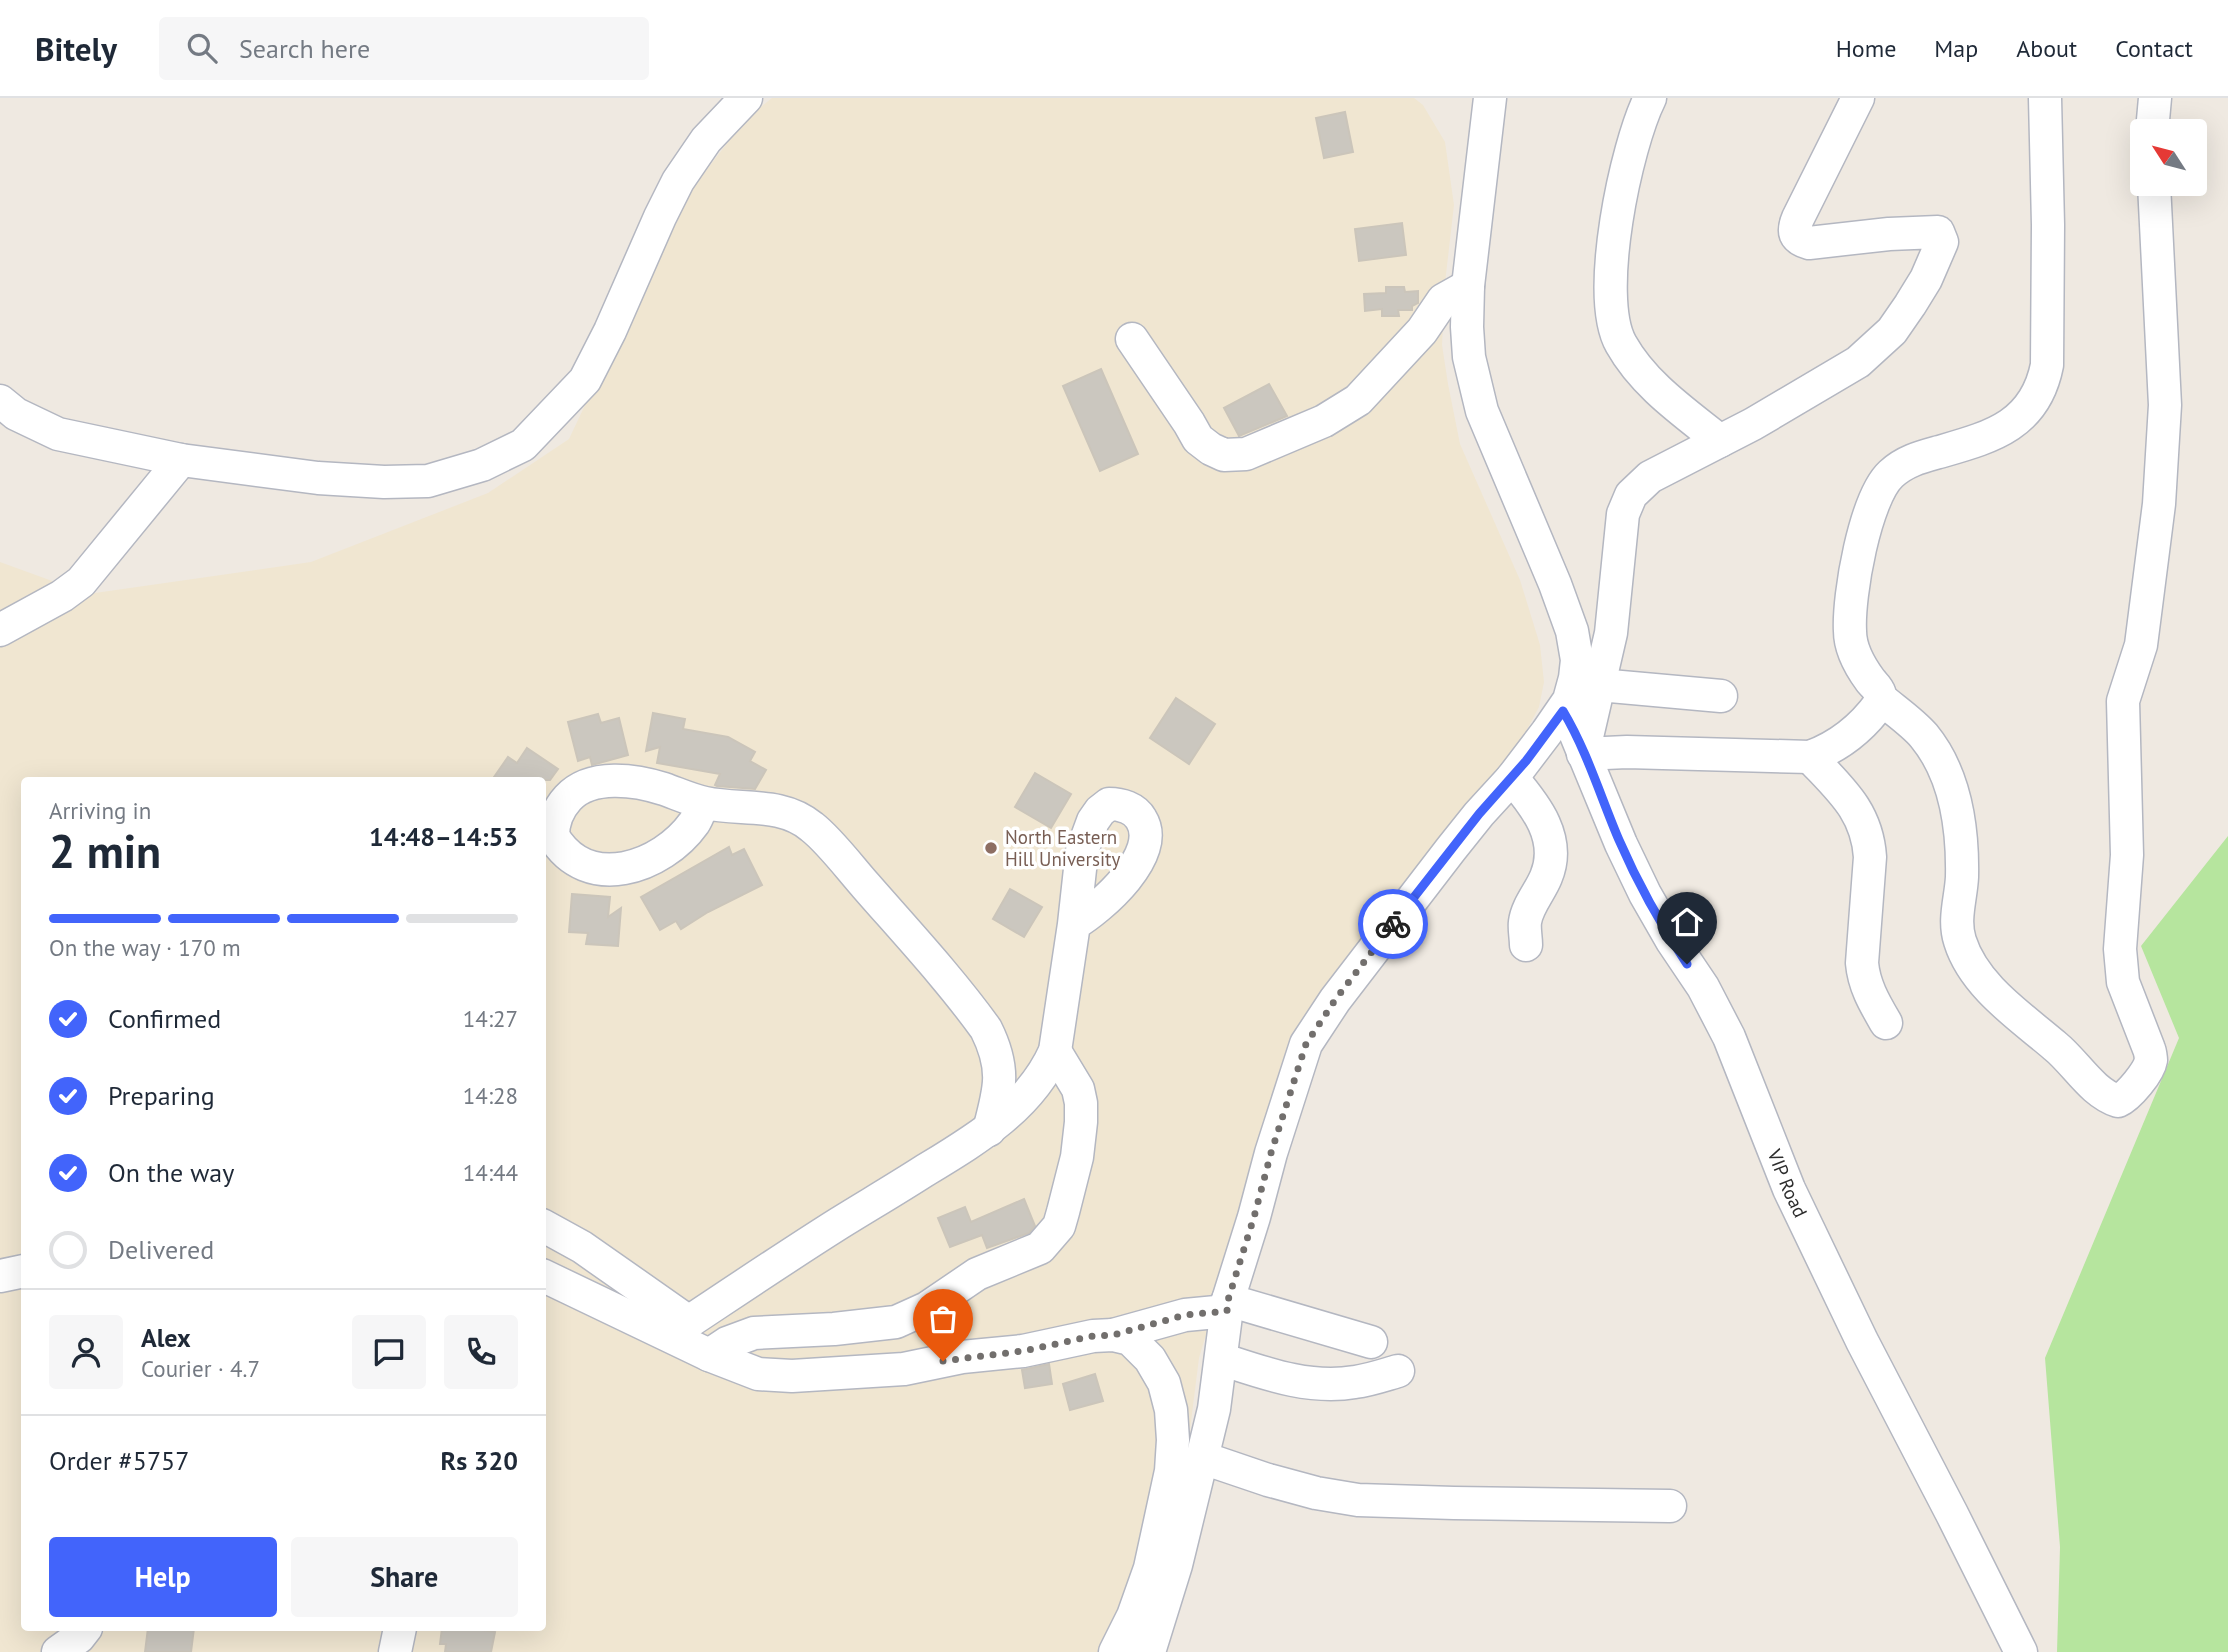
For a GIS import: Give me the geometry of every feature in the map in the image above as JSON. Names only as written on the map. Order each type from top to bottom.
[{"type":"street","points":[[0,401],[16,415],[58,434],[181,460],[318,478],[384,482],[428,481],[482,465],[523,445],[585,380],[678,181],[706,140],[746,98]]},
{"type":"street","points":[[1149,1652],[1203,1458],[1214,1409],[1227,1305],[1306,1044],[1335,1000],[1479,814],[1512,778],[1563,711],[1575,678],[1577,660],[1572,631],[1482,411],[1469,357],[1468,286],[1490,98]]},
{"type":"street","points":[[1650,98],[1637,129],[1613,240],[1613,321],[1619,341],[1639,371],[1720,441]]},
{"type":"street","points":[[1858,98],[1798,218],[1793,229],[1795,235],[1800,241],[1809,243],[1889,234],[1938,232],[1942,242],[1927,279],[1892,331],[1858,362],[1753,424],[1650,477],[1631,495],[1623,514],[1611,633],[1583,754],[1627,752],[1810,757],[1827,751],[1857,731],[1880,703],[1880,692],[1854,654],[1850,635],[1854,581],[1874,499],[1888,475],[1912,459],[1982,440],[2014,423],[2030,406],[2043,384],[2047,365],[2048,225],[2045,98]]},
{"type":"street","points":[[2153,119],[2155,98]]},
{"type":"street","points":[[1880,698],[1922,734],[1933,748],[1955,800],[1962,846],[1962,884],[1957,922],[1959,940],[1971,966],[1998,998],[2066,1055],[2105,1097],[2118,1101],[2126,1098],[2146,1071],[2151,1059],[2123,982],[2120,949],[2127,855],[2123,701],[2141,645],[2159,504],[2165,405],[2155,196]]},
{"type":"street","points":[[1132,339],[1198,439],[1224,455],[1246,454],[1324,421],[1358,400],[1422,331],[1443,300],[1468,286]]},
{"type":"street","points":[[0,630],[80,583],[181,460]]},
{"type":"street","points":[[1599,685],[1721,696]]},
{"type":"street","name":"VIP Road","points":[[1563,711],[1578,738],[1644,894],[1703,987],[1729,1037],[1801,1214],[2021,1652]]},
{"type":"street","points":[[1810,757],[1850,799],[1869,840],[1863,975],[1886,1023]]},
{"type":"street","points":[[1512,778],[1540,812],[1550,848],[1550,865],[1525,922],[1526,944]]},
{"type":"street","points":[[703,803],[779,810],[794,815],[813,827],[876,898],[976,1016],[993,1044],[1000,1069],[999,1091],[989,1130]]},
{"type":"street","points":[[679,1329],[836,1225],[989,1130],[1013,1109],[1034,1087],[1047,1069],[1055,1051],[1074,924]]},
{"type":"street","points":[[709,1355],[727,1343],[754,1333],[896,1322],[927,1308],[977,1274],[1041,1248],[1059,1226],[1077,1157],[1081,1122],[1078,1089],[1055,1051]]},
{"type":"street","points":[[546,1227],[582,1247],[709,1355],[758,1374],[792,1376],[904,1369],[962,1357],[1023,1351],[1093,1336],[1113,1335],[1227,1305],[1371,1342]]},
{"type":"street","points":[[0,1276],[21,1272]]},
{"type":"street","points":[[546,1277],[679,1329]]},
{"type":"street","points":[[1113,1335],[1130,1339],[1157,1370],[1164,1383],[1171,1410],[1173,1440],[1171,1471],[1150,1568],[1133,1616],[1115,1652]]},
{"type":"street","points":[[1221,1359],[1296,1382],[1355,1382],[1398,1371]]},
{"type":"street","points":[[1203,1458],[1268,1480],[1316,1493],[1358,1500],[1670,1506]]},
{"type":"street","points":[[61,1651],[84,1631]]},
{"type":"street","points":[[396,1652],[400,1631]]},
{"type":"shaded area","name":"North Eastern Hill University","points":[[772,98],[1414,98],[1423,105],[1445,142],[1454,205],[1445,283],[1442,345],[1448,384],[1460,444],[1520,580],[1540,645],[1544,682],[1539,707],[1517,748],[1294,1038],[1199,1358],[1181,1501],[1141,1652],[0,1652],[0,562],[88,594],[311,562],[488,493],[569,439],[680,204],[746,119]]},
{"type":"green space","points":[[2228,836],[2228,1652],[2057,1652],[2060,1547],[2045,1358],[2179,1038],[2141,946]]},
{"type":"building","points":[[1345,112],[1353,152],[1324,158],[1316,118]]},
{"type":"building","points":[[1402,223],[1406,255],[1359,261],[1355,229]]},
{"type":"building","points":[[1386,287],[1404,287],[1405,292],[1418,291],[1418,303],[1412,306],[1412,310],[1398,310],[1399,316],[1382,316],[1382,309],[1365,311],[1364,294],[1386,293]]},
{"type":"building","points":[[1101,369],[1138,454],[1100,471],[1063,386]]},
{"type":"building","points":[[1269,384],[1287,416],[1239,436],[1224,408]]},
{"type":"building","points":[[1176,698],[1215,724],[1189,764],[1150,738]]},
{"type":"building","points":[[653,713],[685,719],[683,729],[728,737],[755,752],[750,761],[766,770],[755,789],[717,786],[715,785],[720,774],[657,763],[660,747],[646,751]]},
{"type":"building","points":[[598,714],[601,723],[619,718],[628,755],[592,765],[590,757],[578,761],[568,722]]},
{"type":"building","points":[[527,748],[558,769],[550,780],[546,780],[546,777],[494,777],[508,757],[517,763]]},
{"type":"building","points":[[1035,773],[1071,794],[1051,828],[1015,807]]},
{"type":"building","points":[[729,847],[732,855],[744,849],[762,885],[681,929],[676,921],[660,930],[641,897]]},
{"type":"building","points":[[1010,889],[1042,907],[1024,937],[993,919]]},
{"type":"building","points":[[572,894],[610,897],[608,917],[621,908],[618,946],[586,944],[588,933],[569,932]]},
{"type":"building","points":[[1024,1199],[1035,1226],[1029,1233],[987,1248],[982,1235],[950,1247],[938,1218],[965,1207],[971,1222]]},
{"type":"building","points":[[1049,1364],[1052,1384],[1025,1388],[1022,1370]]},
{"type":"building","points":[[1095,1374],[1103,1401],[1070,1410],[1063,1384]]},
{"type":"building","points":[[148,1631],[194,1631],[191,1652],[145,1652]]},
{"type":"building","points":[[442,1631],[495,1632],[491,1652],[445,1652],[446,1644],[440,1644]]},
{"type":"way so far","points":[[943,1361],[1023,1351],[1093,1336],[1113,1335],[1185,1315],[1227,1311],[1271,1153],[1306,1044],[1335,1000],[1393,924]]},
{"type":"place","name":"North Eastern Hill University","points":[[991,848]]},
{"type":"route","points":[[1393,924],[1479,814],[1526,761],[1563,711],[1578,738],[1644,894],[1687,964]]}]
